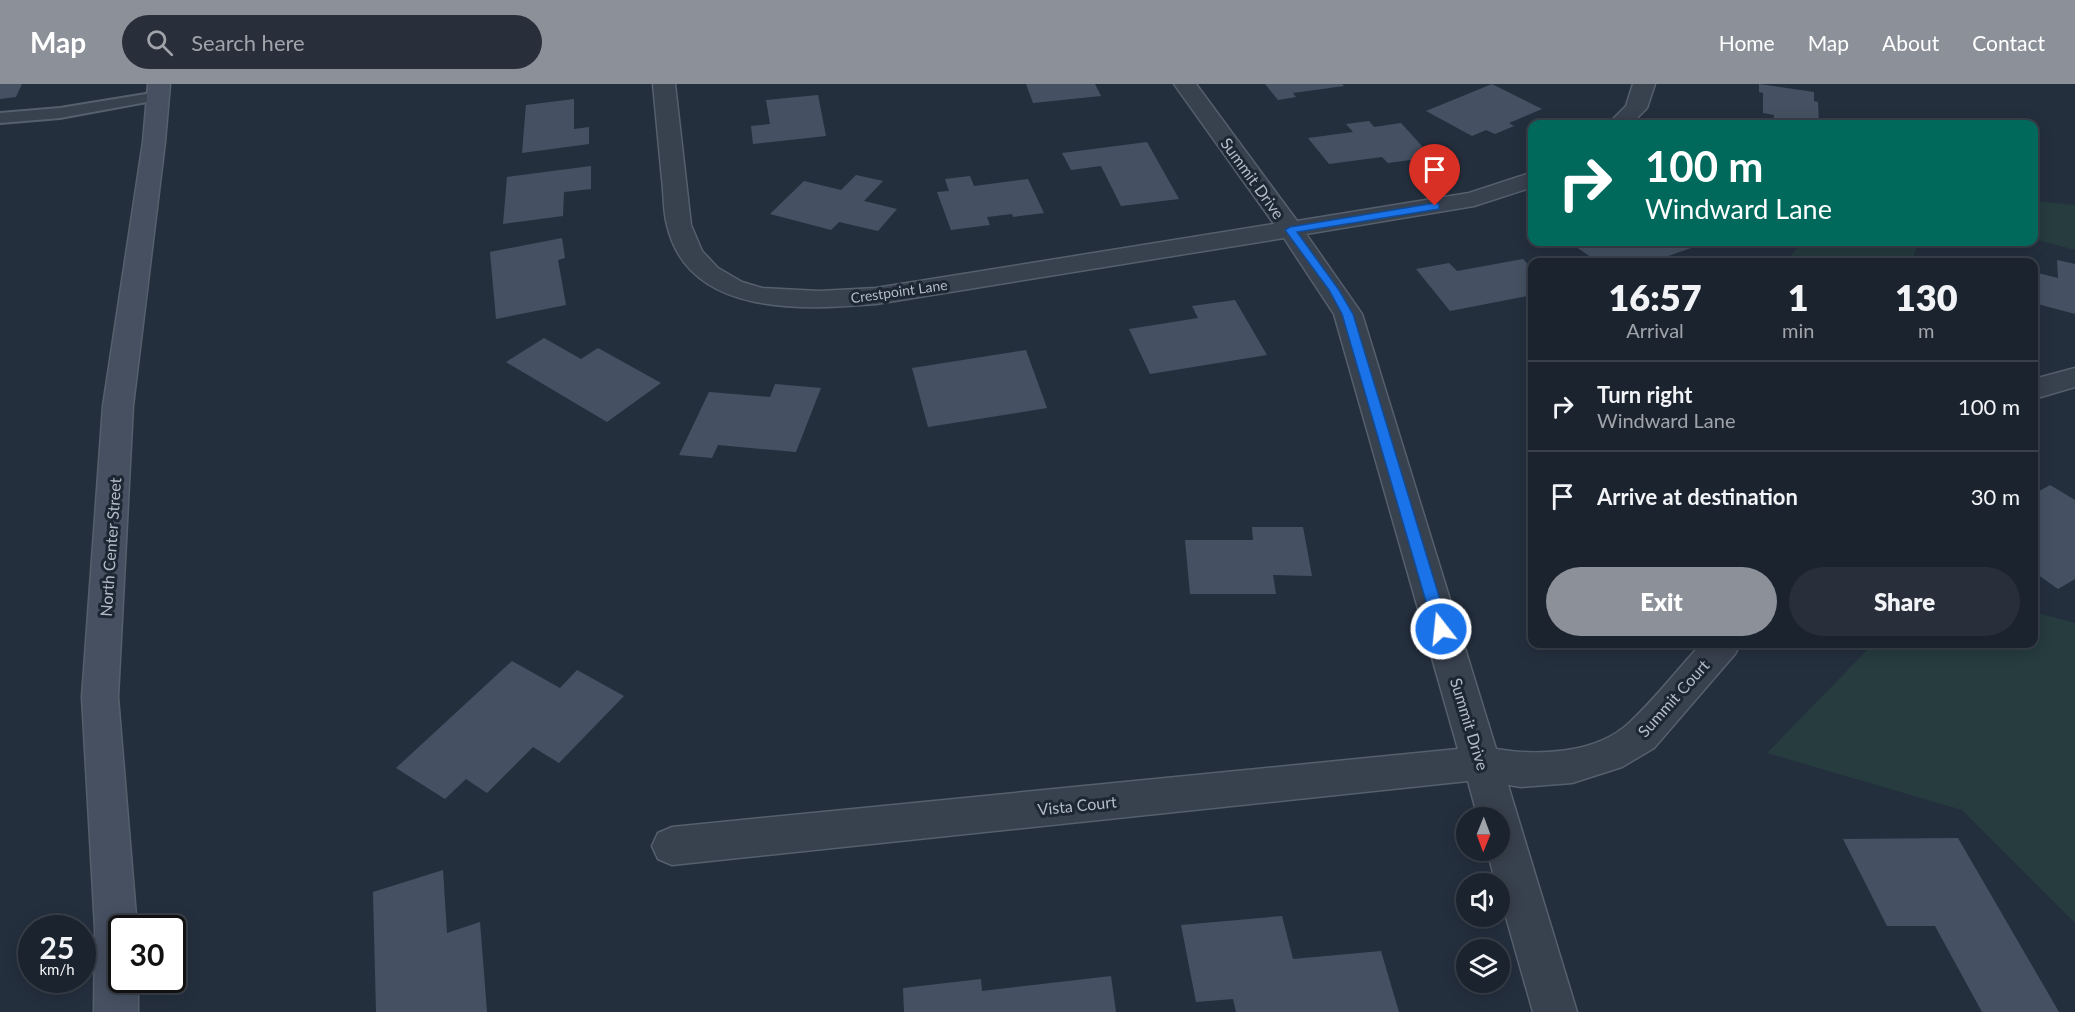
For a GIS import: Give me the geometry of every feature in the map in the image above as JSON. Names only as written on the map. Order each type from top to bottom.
[{"type":"street","name":"Crestpoint Lane","points":[[664,84],[684,245],[696,263],[717,280],[763,297],[817,300],[876,296],[1474,199],[1528,181]]},
{"type":"street","name":"Summit Drive","points":[[1185,84],[1334,290],[1348,314],[1495,807]]},
{"type":"street","points":[[1623,120],[1636,108],[1644,84]]},
{"type":"street","name":"North Center Street","points":[[116,1012],[116,928],[100,697],[118,406],[154,142],[158,90]]},
{"type":"street","points":[[2038,388],[2075,377]]},
{"type":"street","name":"Summit Court","points":[[1482,764],[1521,770],[1572,766],[1608,755],[1641,736],[1718,648]]},
{"type":"street","name":"Vista Court","points":[[672,846],[1482,764]]},
{"type":"street","points":[[1510,859],[1555,1012]]},
{"type":"lane","points":[[4,120],[60,114],[158,90]]},
{"type":"green space","points":[[2038,201],[2075,205],[2075,250],[2038,240]]},
{"type":"green space","points":[[1799,246],[1917,246],[1913,258],[1789,258]]},
{"type":"green space","points":[[2038,613],[2075,623],[2075,923],[1962,810],[1767,753],[1869,648],[2038,648]]},
{"type":"building","points":[[0,84],[22,84],[16,97],[0,99]]},
{"type":"building","points":[[1026,84],[1095,84],[1101,96],[1033,103]]},
{"type":"building","points":[[1265,84],[1342,84],[1344,86],[1293,93],[1296,97],[1278,100]]},
{"type":"building","points":[[1492,84],[1542,109],[1509,123],[1514,126],[1495,134],[1486,130],[1472,136],[1426,111]]},
{"type":"building","points":[[1759,84],[1814,92],[1814,101],[1818,102],[1819,120],[1774,120],[1774,115],[1763,113],[1763,93],[1759,92]]},
{"type":"building","points":[[818,95],[826,136],[753,144],[751,126],[770,124],[766,100]]},
{"type":"building","points":[[574,99],[574,129],[589,127],[589,144],[522,153],[526,105]]},
{"type":"building","points":[[1369,121],[1374,127],[1401,123],[1432,157],[1388,163],[1382,157],[1329,164],[1308,138],[1353,132],[1346,124]]},
{"type":"building","points":[[1147,142],[1179,199],[1121,206],[1101,166],[1071,170],[1062,153]]},
{"type":"building","points":[[591,166],[591,189],[564,192],[563,216],[503,224],[507,177]]},
{"type":"building","points":[[856,175],[883,181],[864,201],[897,209],[878,231],[839,222],[831,230],[770,214],[804,181],[841,190]]},
{"type":"building","points":[[970,176],[974,186],[1028,179],[1044,213],[1013,217],[1012,214],[987,217],[990,225],[951,230],[937,192],[949,191],[945,179]]},
{"type":"building","points":[[562,238],[565,258],[558,260],[566,305],[496,319],[490,252]]},
{"type":"building","points":[[1575,246],[1694,247],[1662,258],[1592,258]]},
{"type":"building","points":[[1523,259],[1528,264],[1528,296],[1450,311],[1416,269],[1449,263],[1457,271]]},
{"type":"building","points":[[2057,260],[2075,264],[2075,314],[2038,304],[2038,273],[2058,278]]},
{"type":"building","points":[[1235,300],[1267,355],[1150,374],[1129,329],[1198,318],[1192,306]]},
{"type":"building","points":[[544,338],[581,359],[598,348],[661,383],[607,422],[506,362]]},
{"type":"building","points":[[1026,350],[1047,408],[928,427],[912,368]]},
{"type":"building","points":[[775,384],[821,388],[796,452],[718,445],[712,458],[679,455],[709,392],[770,397]]},
{"type":"building","points":[[2050,485],[2075,500],[2075,579],[2058,589],[2038,575],[2038,492]]},
{"type":"building","points":[[1252,527],[1303,527],[1312,576],[1273,575],[1276,594],[1190,594],[1185,540],[1253,540]]},
{"type":"building","points":[[512,661],[560,688],[577,670],[624,696],[559,763],[533,747],[487,793],[466,779],[445,799],[396,768]]},
{"type":"building","points":[[1958,838],[2059,1012],[1982,1012],[1935,926],[1887,926],[1843,839]]},
{"type":"building","points":[[443,870],[447,933],[480,922],[487,1012],[376,1012],[373,892]]},
{"type":"building","points":[[1282,916],[1293,959],[1381,951],[1399,1012],[1236,1012],[1233,999],[1196,1002],[1181,925]]},
{"type":"building","points":[[1111,976],[1116,1012],[904,1012],[903,988],[981,979],[982,991]]},
{"type":"route","points":[[1435,206],[1290,230],[1334,290],[1348,314],[1441,629]]}]
